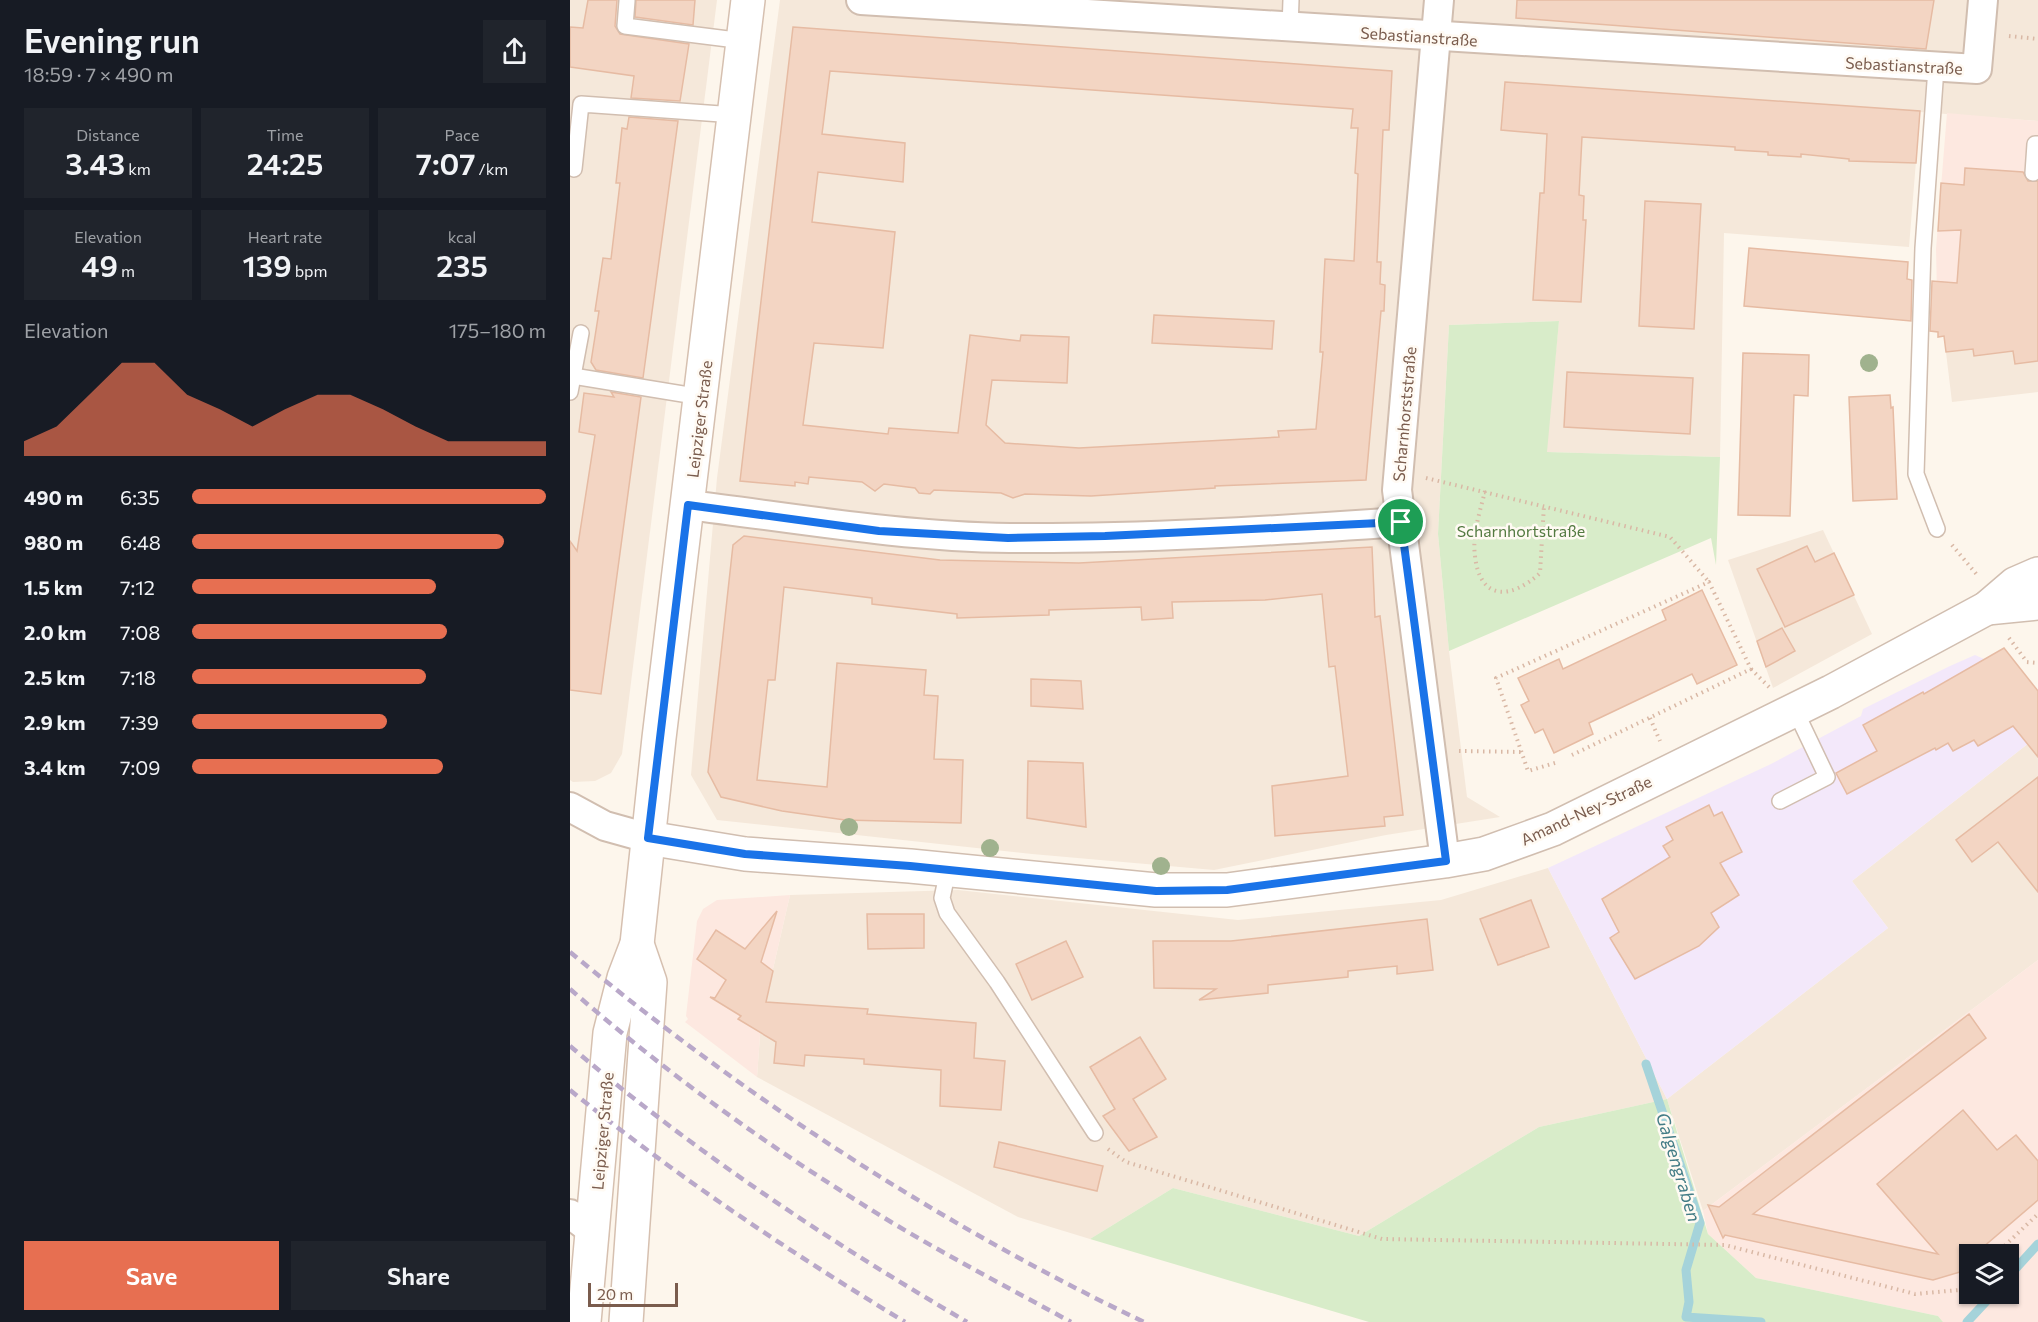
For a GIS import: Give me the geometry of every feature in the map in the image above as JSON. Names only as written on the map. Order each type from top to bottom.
[{"type":"main road","name":"Leipziger Straße","points":[[584,1322],[582,1223],[610,1033],[624,978],[637,944],[748,0]]},
{"type":"main road","name":"Amand-Ney-Straße","points":[[1995,619],[2015,584],[2038,574]]},
{"type":"main road","name":"Amand-Ney-Straße","points":[[648,838],[745,854],[948,870],[1156,891],[1227,890],[1446,861],[1484,854],[1553,829],[1783,700],[2038,603]]},
{"type":"main road","name":"Leipziger Straße","points":[[626,1322],[650,982],[637,944]]},
{"type":"street","name":"Sebastianstraße","points":[[861,0],[1291,14],[1436,37],[1977,69],[1983,0]]},
{"type":"street","name":"Scharnhorststraße","points":[[1439,0],[1397,490],[1446,861]]},
{"type":"street","points":[[688,505],[879,531],[1008,538],[1105,536],[1401,522]]},
{"type":"street","points":[[570,807],[605,826],[648,838]]},
{"type":"lane","points":[[627,1],[625,26],[744,41]]},
{"type":"lane","points":[[1936,68],[1923,248],[1916,474],[1937,529]]},
{"type":"lane","points":[[574,169],[581,104],[735,115]]},
{"type":"lane","points":[[2033,172],[2035,144],[2038,144]]},
{"type":"lane","points":[[581,333],[571,384],[701,397]]},
{"type":"lane","points":[[1779,801],[1827,777],[1783,700]]},
{"type":"lane","points":[[948,870],[942,898],[947,914],[997,982],[1095,1134]]},
{"type":"path","points":[[2004,35],[2038,39]]},
{"type":"path","points":[[1425,478],[1670,537],[1709,582],[1751,669],[1783,700]]},
{"type":"path","points":[[1485,491],[1475,532],[1474,555],[1483,580],[1489,588],[1498,592],[1506,593],[1529,583],[1540,573],[1544,505]]},
{"type":"path","points":[[1937,529],[1975,570]]},
{"type":"path","points":[[1555,763],[1528,771],[1496,678],[1709,582]]},
{"type":"path","points":[[1995,619],[2027,662],[2038,663]]},
{"type":"path","points":[[1572,755],[1751,669]]},
{"type":"path","points":[[1650,718],[1660,742]]},
{"type":"path","points":[[1454,751],[1521,752]]},
{"type":"path","points":[[1095,1134],[1108,1149],[1126,1162],[1382,1239],[1669,1246],[1725,1245],[1915,1294],[1959,1290]]},
{"type":"path","points":[[2006,1244],[2038,1214]]},
{"type":"shaded area","points":[[570,0],[717,0],[622,754],[611,773],[595,781],[573,782],[570,780]]},
{"type":"shaded area","points":[[780,0],[2038,0],[2038,121],[1920,112],[1909,247],[1724,233],[1720,457],[1546,452],[1559,321],[1449,325],[1438,534],[1449,651],[1467,797],[1500,817],[1386,835],[1214,870],[1032,854],[717,820],[691,775],[717,478]]},
{"type":"shaded area","points":[[1947,113],[2038,121],[2038,323],[1938,337],[1936,249]]},
{"type":"shaded area","points":[[2038,323],[2038,392],[1952,402],[1944,336]]},
{"type":"shaded area","points":[[1823,530],[1872,634],[1773,688],[1728,560]]},
{"type":"shaded area","points":[[2004,648],[2038,691],[2038,736],[1852,881],[1888,928],[1667,1099],[1548,868],[1771,764],[1861,716],[1863,709],[1950,666],[1975,655],[1984,659]]},
{"type":"shaded area","points":[[2038,736],[2038,960],[1703,1211],[1667,1099],[1888,928],[1852,881]]},
{"type":"shaded area","points":[[1548,868],[1667,1099],[1539,1127],[1359,1236],[1173,1188],[1090,1239],[1018,1217],[757,1077],[761,1021],[790,895],[958,890],[1238,920],[1441,900]]},
{"type":"shaded area","points":[[790,895],[761,1021],[757,1077],[685,1022],[688,1019],[686,1016],[697,921],[703,909],[717,900]]},
{"type":"shaded area","points":[[2038,960],[2038,1322],[1943,1322],[1938,1316],[1756,1278],[1708,1234],[1703,1211]]},
{"type":"green space","name":"Scharnhortstraße","points":[[1559,321],[1547,452],[1720,457],[1716,565],[1711,538],[1449,651],[1438,534],[1449,325]]},
{"type":"green space","points":[[1667,1099],[1708,1234],[1756,1278],[1938,1316],[1943,1322],[1369,1322],[1090,1239],[1173,1188],[1359,1236],[1539,1127]]},
{"type":"building","points":[[588,0],[617,0],[615,26],[620,34],[689,44],[680,101],[631,98],[634,76],[570,67],[570,27],[583,28]]},
{"type":"building","points":[[636,0],[695,0],[693,25],[635,17]]},
{"type":"building","points":[[1517,0],[1934,0],[1926,49],[1516,18]]},
{"type":"building","points":[[793,27],[1392,71],[1389,130],[1383,130],[1377,262],[1381,262],[1380,284],[1385,285],[1384,311],[1381,311],[1366,480],[1215,486],[1215,488],[1091,496],[1025,494],[1013,498],[1001,493],[934,490],[930,494],[919,493],[915,488],[884,484],[875,491],[862,482],[809,477],[808,484],[795,482],[795,486],[740,481]],"holes":[[[830,71],[1353,109],[1351,128],[1358,128],[1354,261],[1325,259],[1320,352],[1323,352],[1316,429],[1278,431],[1279,437],[1079,448],[1005,443],[986,425],[992,380],[1067,383],[1069,337],[1021,335],[1020,341],[970,335],[958,433],[889,428],[888,434],[803,425],[814,343],[883,348],[895,232],[812,222],[818,172],[903,182],[905,143],[822,134]]]},
{"type":"building","points":[[1505,82],[1920,111],[1916,163],[1849,161],[1849,159],[1801,154],[1801,157],[1768,155],[1768,152],[1735,150],[1735,147],[1582,137],[1579,195],[1584,196],[1583,220],[1586,220],[1581,302],[1533,300],[1540,193],[1544,193],[1547,134],[1501,130]]},
{"type":"building","points":[[629,117],[678,121],[643,378],[596,370],[591,362],[599,311],[595,311],[603,258],[611,259],[620,183],[616,183],[622,128],[627,129]]},
{"type":"building","points":[[1965,168],[2023,172],[2028,181],[2038,181],[2038,361],[2015,364],[2013,351],[1974,356],[1973,349],[1946,352],[1944,336],[1938,337],[1938,332],[1930,331],[1932,281],[1957,283],[1961,230],[1938,231],[1941,183],[1964,185]]},
{"type":"building","points":[[1645,201],[1701,204],[1694,329],[1639,326]]},
{"type":"building","points":[[1749,248],[1908,262],[1907,279],[1912,280],[1911,321],[1744,306]]},
{"type":"building","points":[[1154,315],[1274,321],[1272,349],[1152,343]]},
{"type":"building","points":[[1743,353],[1809,355],[1808,396],[1794,395],[1790,516],[1738,515]]},
{"type":"building","points":[[1567,372],[1693,378],[1690,434],[1564,427]]},
{"type":"building","points":[[611,392],[641,397],[601,694],[570,690],[570,541],[577,551],[595,435],[579,432],[584,393],[614,397]]},
{"type":"building","points":[[1890,395],[1891,408],[1893,407],[1897,499],[1853,501],[1849,397]]},
{"type":"building","points":[[744,536],[940,560],[1079,563],[1372,547],[1375,617],[1380,616],[1403,815],[1384,817],[1385,826],[1275,836],[1272,786],[1348,776],[1335,666],[1329,667],[1322,594],[1265,600],[1172,602],[1173,618],[1142,620],[1141,607],[1049,610],[1049,615],[957,618],[957,614],[872,604],[872,598],[784,587],[775,680],[768,680],[757,780],[827,787],[837,663],[926,670],[924,695],[938,696],[934,759],[963,760],[961,823],[845,820],[782,811],[721,797],[708,772],[733,545]]},
{"type":"building","points":[[1807,546],[1815,562],[1834,553],[1854,595],[1785,627],[1757,569]]},
{"type":"building","points":[[1702,590],[1737,665],[1697,684],[1692,674],[1589,723],[1593,734],[1554,753],[1543,729],[1535,733],[1521,705],[1529,701],[1518,678],[1559,659],[1563,669],[1666,620],[1662,610]]},
{"type":"building","points":[[1782,628],[1795,651],[1766,667],[1757,641]]},
{"type":"building","points":[[2004,648],[2038,691],[2038,757],[2013,726],[1978,746],[1974,740],[1953,751],[1948,743],[1936,750],[1935,748],[1847,794],[1836,773],[1877,751],[1863,725],[1923,692],[1924,694]]},
{"type":"building","points":[[1031,679],[1081,681],[1083,709],[1031,706]]},
{"type":"building","points":[[1028,761],[1083,763],[1086,827],[1027,818]]},
{"type":"building","points":[[2038,777],[2038,892],[1998,842],[1972,862],[1956,840]]},
{"type":"building","points":[[1709,805],[1714,816],[1722,812],[1742,852],[1720,863],[1739,895],[1711,913],[1719,927],[1699,946],[1635,979],[1610,938],[1619,932],[1602,899],[1670,857],[1663,846],[1673,840],[1666,827]]},
{"type":"building","points":[[1531,900],[1549,947],[1498,965],[1480,919]]},
{"type":"building","points":[[777,911],[761,962],[773,971],[766,1002],[868,1009],[867,1014],[976,1023],[974,1058],[1005,1061],[1001,1110],[940,1106],[941,1070],[864,1064],[864,1059],[805,1055],[804,1066],[774,1063],[776,1042],[738,1019],[741,1016],[710,997],[715,998],[726,980],[697,959],[716,930],[745,949]]},
{"type":"building","points":[[867,914],[924,914],[924,948],[868,949]]},
{"type":"building","points":[[1427,919],[1433,970],[1397,974],[1397,966],[1348,971],[1348,977],[1268,985],[1268,993],[1199,1000],[1216,989],[1154,988],[1153,941],[1231,941]]},
{"type":"building","points":[[1066,941],[1083,977],[1032,1000],[1016,964]]},
{"type":"building","points":[[1969,1014],[1986,1038],[1753,1214],[1938,1254],[1877,1184],[1963,1110],[1997,1150],[2016,1135],[2038,1161],[2038,1200],[1987,1244],[1959,1244],[1959,1272],[1933,1280],[1725,1235],[1723,1238],[1708,1205],[1719,1207]]},
{"type":"building","points":[[1140,1037],[1166,1079],[1133,1099],[1157,1137],[1129,1151],[1103,1116],[1115,1109],[1090,1067]]},
{"type":"building","points":[[999,1142],[1103,1166],[1097,1191],[994,1167]]},
{"type":"waterway","name":"Galgengraben","points":[[1646,1064],[1700,1223],[1686,1270],[1689,1302],[1686,1317],[1761,1322]]},
{"type":"waterway","points":[[2019,1265],[2038,1244]]},
{"type":"waterway","points":[[1967,1322],[1984,1304]]},
{"type":"railway","points":[[570,952],[705,1057],[845,1155],[992,1243],[1144,1322]]},
{"type":"railway","points":[[570,989],[672,1073],[744,1126],[817,1175],[907,1232],[1071,1322]]},
{"type":"railway","points":[[570,1046],[664,1122],[762,1193],[863,1259],[967,1322]]},
{"type":"railway","points":[[570,1090],[651,1153],[733,1212],[905,1322]]},
{"type":"route","points":[[688,505],[879,531],[1008,538],[1105,536],[1401,522],[1446,861],[1363,874],[1227,890],[1156,891],[910,866],[745,854],[648,838],[688,505]]}]
